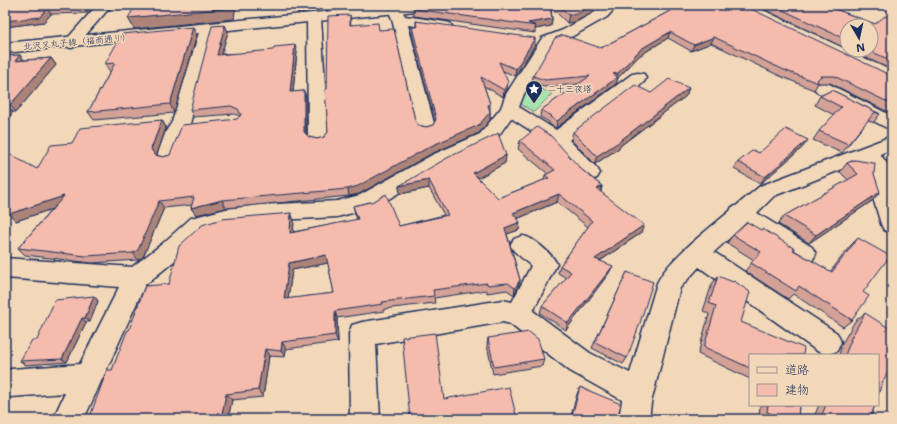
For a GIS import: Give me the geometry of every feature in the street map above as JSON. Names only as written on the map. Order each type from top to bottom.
[{"type":"street","points":[[71,42],[105,5]]},
{"type":"street","name":"北沢又丸子線（福商通り）","points":[[5,48],[208,29],[314,17],[397,14],[436,5]]},
{"type":"street","points":[[68,419],[136,278],[170,251],[199,224],[226,217],[260,213],[337,209],[367,201],[439,160],[487,138],[509,109],[540,40],[568,33],[602,14],[611,5]]},
{"type":"street","points":[[741,5],[892,76]]},
{"type":"street","points":[[426,127],[397,14],[462,28]]},
{"type":"street","points":[[314,17],[318,139]]},
{"type":"street","points":[[168,156],[175,131],[185,123],[208,29]]},
{"type":"street","points":[[557,140],[638,78]]},
{"type":"street","points":[[823,88],[892,123]]},
{"type":"street","points":[[509,109],[557,140],[590,173]]},
{"type":"street","points":[[160,121],[185,123]]},
{"type":"street","points":[[634,419],[639,393],[669,283],[697,253],[740,213],[767,191],[892,142]]},
{"type":"street","points":[[867,152],[879,166],[878,182],[892,224]]},
{"type":"street","points":[[740,213],[804,254]]},
{"type":"street","points":[[518,315],[545,264],[522,245]]},
{"type":"street","points":[[697,253],[827,342]]},
{"type":"street","points":[[5,268],[136,278]]},
{"type":"street","points":[[365,419],[362,334],[503,311],[518,315],[580,362],[639,393]]},
{"type":"street","points":[[11,383],[88,377]]},
{"type":"green space","points":[[530,84],[552,94],[534,112],[517,102]]},
{"type":"building","points":[[5,5],[88,5],[85,7],[47,8],[40,17],[5,21]]},
{"type":"building","points":[[136,5],[231,5],[230,8],[128,18]]},
{"type":"building","points":[[474,5],[474,10],[506,6],[508,9],[550,5],[552,19],[528,23],[536,26],[414,9],[413,6]]},
{"type":"building","points":[[558,5],[593,5],[577,14],[569,15]]},
{"type":"building","points":[[681,5],[743,5],[839,51],[839,58],[854,58],[892,76],[892,104],[834,76],[821,76],[817,80],[818,83],[784,70],[714,37],[694,45],[670,32],[641,49],[618,73],[613,74],[618,77],[557,121],[550,117],[552,116],[541,110],[590,76],[545,80],[533,76],[555,38],[563,35],[601,48]]},
{"type":"building","points":[[772,5],[824,5],[859,18],[839,18],[839,36]]},
{"type":"building","points":[[350,15],[350,25],[378,23],[379,30],[394,29],[415,120],[418,125],[426,127],[433,125],[436,119],[412,27],[417,27],[416,21],[535,38],[516,69],[499,62],[508,82],[504,90],[481,77],[490,104],[488,105],[490,112],[479,125],[431,146],[358,186],[348,189],[222,200],[191,208],[194,197],[159,201],[138,250],[133,253],[86,256],[18,248],[64,196],[9,214],[9,197],[5,193],[5,152],[37,169],[51,145],[72,143],[80,128],[162,120],[151,149],[155,155],[163,157],[170,155],[182,125],[237,119],[241,115],[238,109],[231,106],[190,110],[212,26],[225,25],[217,55],[273,50],[274,47],[295,45],[290,92],[304,91],[304,132],[309,137],[317,139],[324,137],[328,132],[325,89],[327,89],[328,16]]},
{"type":"building","points":[[885,16],[892,19],[892,61],[879,55],[879,21]]},
{"type":"building","points":[[193,27],[170,104],[88,112],[115,63],[105,64],[122,34]]},
{"type":"building","points":[[20,55],[15,61],[51,58],[10,105],[7,105],[5,108],[5,56]]},
{"type":"building","points":[[669,79],[689,88],[622,140],[597,156],[573,132],[635,85],[651,93]]},
{"type":"building","points":[[832,90],[880,114],[875,112],[848,144],[819,131],[841,107],[820,96]]},
{"type":"building","points":[[537,127],[551,136],[582,170],[602,186],[597,189],[644,225],[595,259],[613,266],[568,323],[542,306],[571,272],[560,266],[592,221],[559,194],[513,213],[520,222],[505,228],[520,280],[515,288],[508,283],[488,285],[487,283],[433,290],[434,296],[382,302],[383,304],[335,311],[335,335],[282,342],[281,351],[265,349],[258,390],[226,394],[221,419],[89,419],[107,370],[112,370],[145,286],[169,284],[179,246],[202,225],[222,219],[291,213],[290,233],[358,219],[353,206],[374,201],[386,194],[399,226],[448,215],[429,180],[399,186],[447,158],[498,133],[506,155],[473,173],[498,198],[549,178],[545,175],[555,170],[520,141]],"holes":[[[326,255],[334,293],[284,299],[289,263]]]},
{"type":"building","points":[[786,129],[808,140],[765,177],[738,162],[753,150],[759,153]]},
{"type":"building","points":[[855,160],[875,163],[874,174],[880,192],[816,235],[784,216],[858,174],[847,163]]},
{"type":"building","points":[[747,222],[761,230],[763,229],[795,249],[793,250],[832,272],[858,238],[890,256],[863,292],[869,296],[852,320],[799,286],[796,291],[751,263],[761,252],[733,235]]},
{"type":"building","points":[[627,272],[653,282],[627,358],[595,342]]},
{"type":"building","points":[[718,276],[733,282],[734,281],[750,292],[741,322],[804,348],[803,354],[749,354],[749,368],[704,347],[716,306],[709,303]]},
{"type":"building","points":[[94,296],[85,318],[82,318],[62,359],[20,361],[32,340],[37,340],[55,300]]},
{"type":"building","points":[[865,313],[892,330],[892,337],[889,342],[892,344],[892,364],[879,392],[879,354],[845,354],[850,340]]},
{"type":"building","points":[[529,332],[538,339],[544,359],[494,367],[488,338]]},
{"type":"building","points":[[435,333],[444,399],[509,387],[517,419],[410,419],[402,337]]},
{"type":"building","points":[[580,387],[621,404],[617,419],[571,419]]},
{"type":"building","points":[[768,406],[799,406],[798,419],[784,419],[767,412]]},
{"type":"building","points":[[826,406],[875,406],[870,419],[820,419]]},
{"type":"place","name":"二十三夜塔","points":[[534,104]]}]
